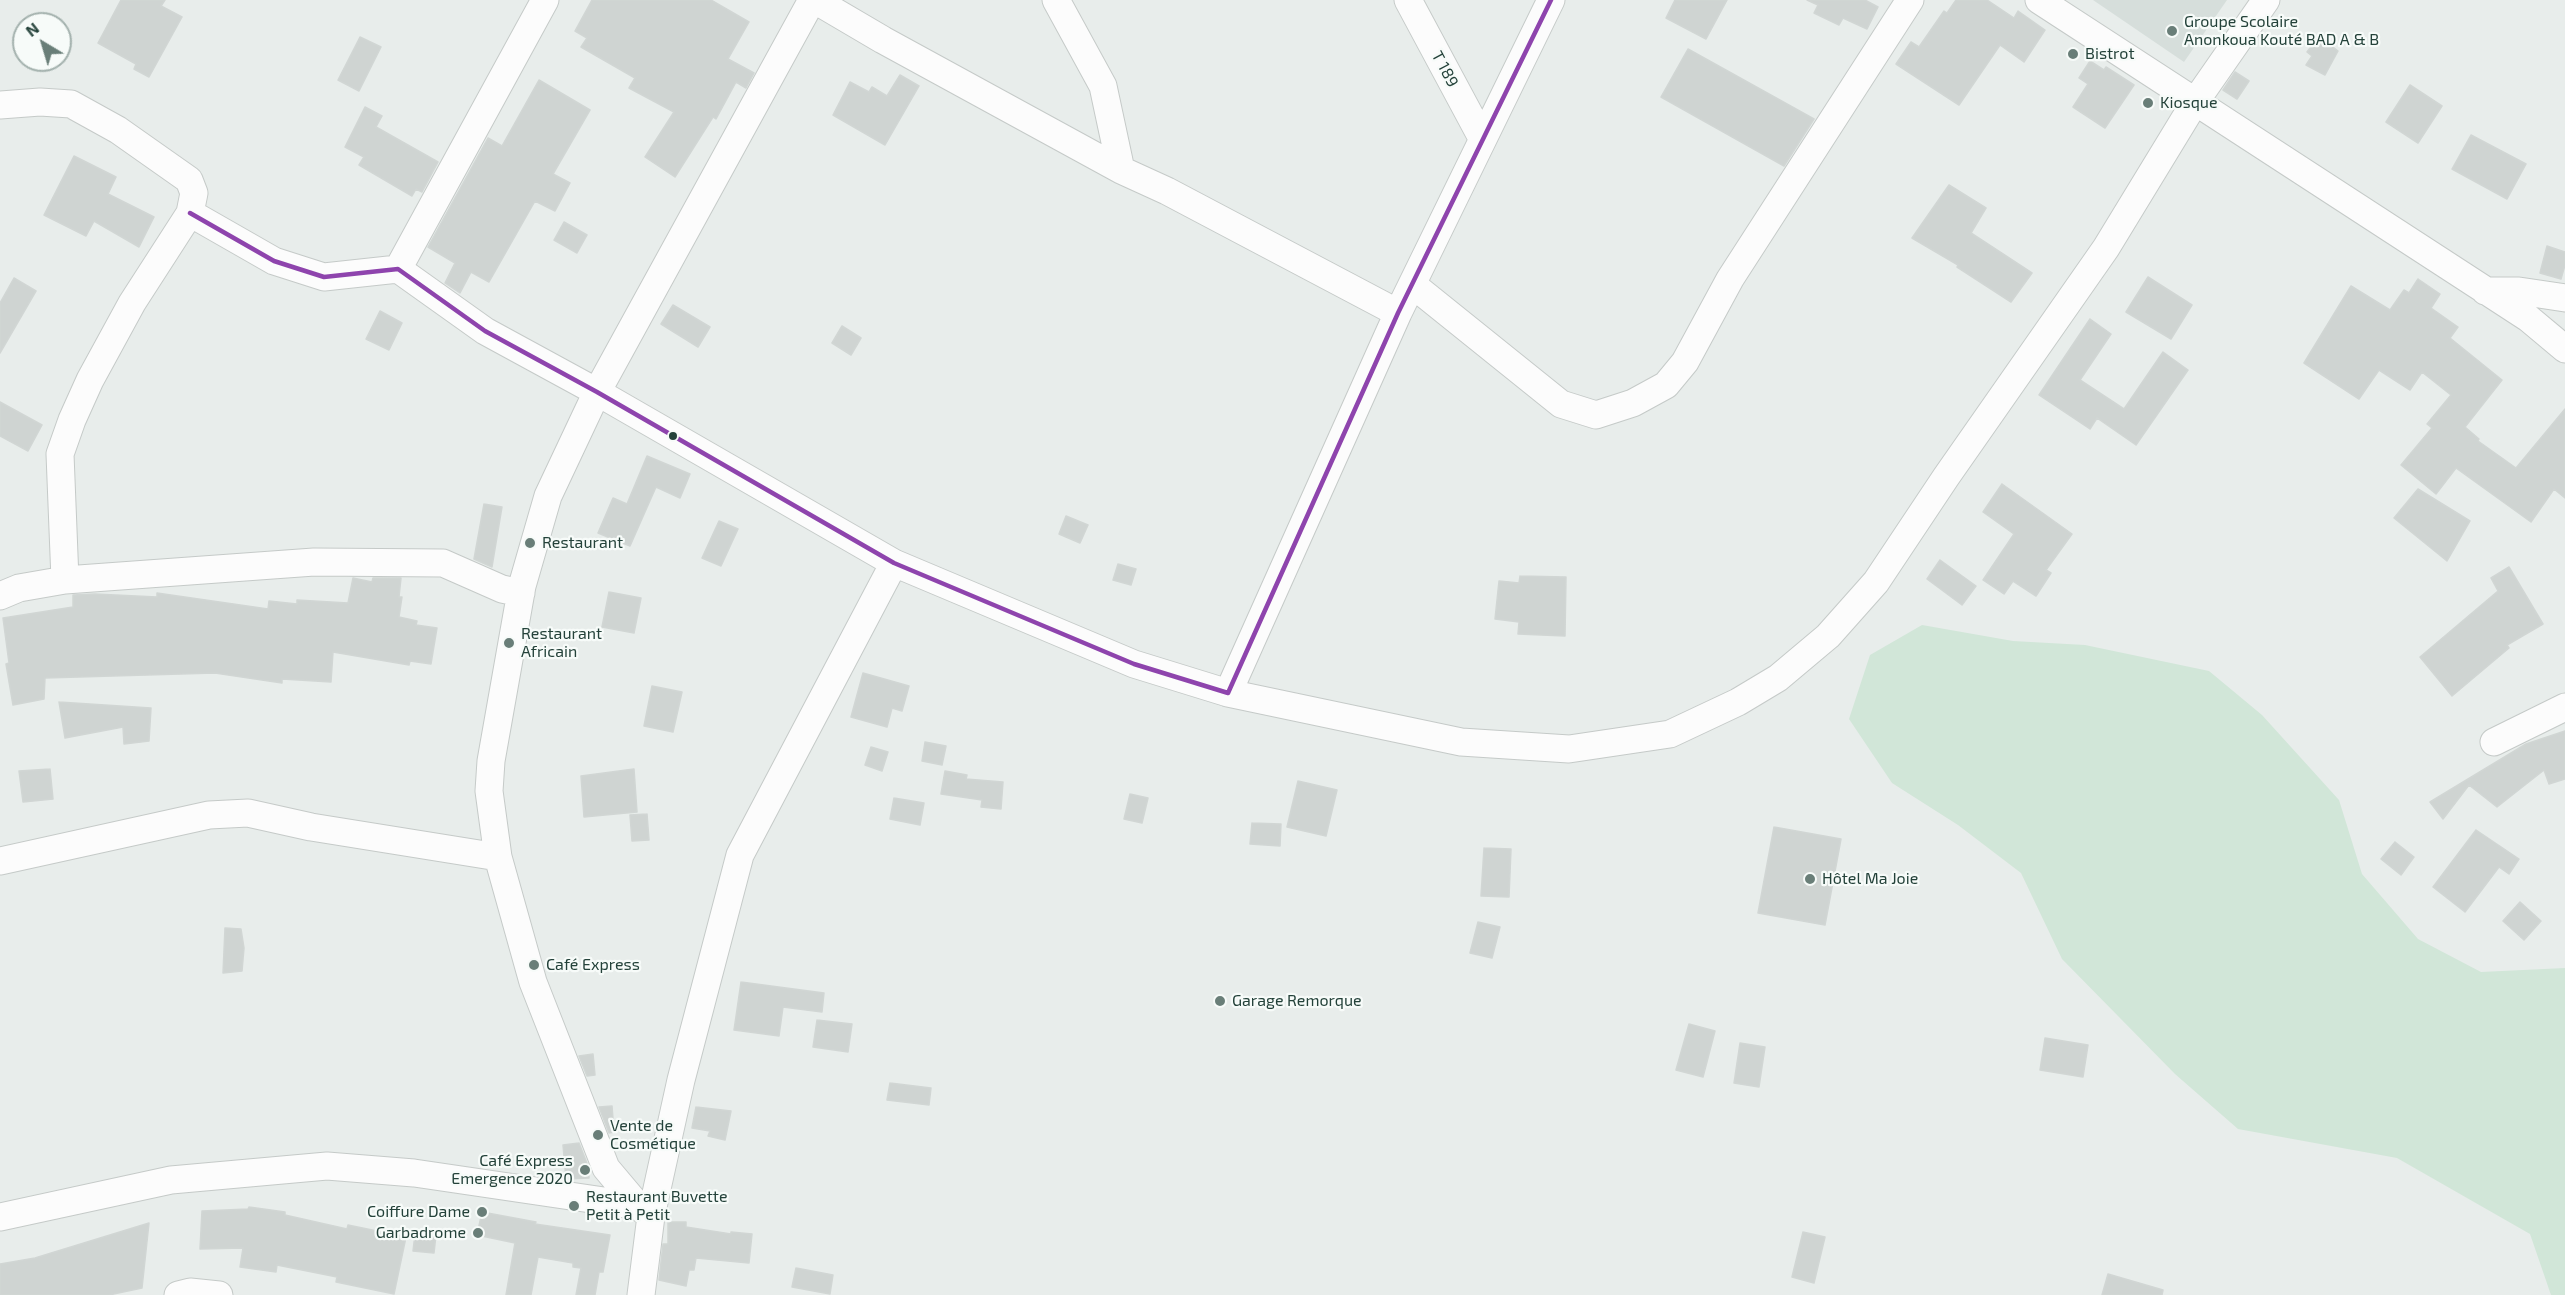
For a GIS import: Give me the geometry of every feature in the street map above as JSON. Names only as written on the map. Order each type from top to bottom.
[{"type":"street","points":[[398,269],[545,0]]},
{"type":"street","points":[[644,1211],[606,1168],[532,982],[498,857],[489,791],[493,750],[520,592],[548,496],[597,392],[813,0],[1121,170],[1167,191],[1398,313]]},
{"type":"street","points":[[1056,0],[1103,86],[1121,170]]},
{"type":"street","name":"T 189","points":[[1408,0],[1482,138]]},
{"type":"street","points":[[1228,693],[1398,313],[1551,0]]},
{"type":"street","points":[[1413,285],[1561,404],[1596,415],[1634,403],[1666,385],[1685,362],[1730,279],[1910,0]]},
{"type":"street","points":[[2039,0],[2528,318],[2565,349]]},
{"type":"street","points":[[190,213],[274,261],[324,277],[398,269],[485,331],[597,392],[894,563],[1134,664],[1228,693],[1461,742],[1569,749],[1670,734],[1738,702],[1778,678],[1828,636],[1876,582],[1952,467],[2106,248],[2195,102],[2266,0]]},
{"type":"street","points":[[0,105],[40,102],[71,104],[103,122],[189,180],[194,193],[190,213],[132,303],[90,380],[60,454],[65,580]]},
{"type":"street","points":[[2484,291],[2519,291],[2565,298]]},
{"type":"street","points":[[0,596],[19,588],[65,580],[314,562],[443,562],[502,589],[520,592]]},
{"type":"street","points":[[641,1295],[644,1211],[740,855],[894,563]]},
{"type":"street","points":[[2494,742],[2565,707]]},
{"type":"street","points":[[0,861],[210,815],[248,813],[311,827],[498,857]]},
{"type":"street","points":[[0,1217],[171,1180],[327,1166],[414,1173],[644,1211]]},
{"type":"street","points":[[178,1295],[190,1292],[219,1295]]},
{"type":"shaded area","name":"Groupe Scolaire Anonkoua Kouté BAD A & B","points":[[2093,0],[2227,0],[2184,62]]},
{"type":"green space","points":[[1922,625],[2013,641],[2085,645],[2209,671],[2262,715],[2339,800],[2362,874],[2418,939],[2481,972],[2565,968],[2565,1295],[2551,1295],[2530,1234],[2397,1158],[2238,1129],[2175,1074],[2062,959],[2021,873],[1958,825],[1892,783],[1849,719],[1870,655]]},
{"type":"building","points":[[121,0],[165,0],[161,6],[182,17],[149,77],[134,69],[136,64],[98,43]]},
{"type":"building","points":[[592,0],[711,0],[749,22],[728,59],[754,73],[746,88],[736,82],[716,119],[713,117],[675,177],[645,157],[674,112],[629,88],[635,78],[581,47],[587,38],[575,31]]},
{"type":"building","points":[[1675,0],[1727,0],[1706,39],[1666,18]]},
{"type":"building","points":[[1807,0],[1865,0],[1878,7],[1867,29],[1843,18],[1839,25],[1814,13],[1818,5]]},
{"type":"building","points":[[1956,0],[1987,0],[2014,18],[2018,11],[2045,30],[2024,62],[2000,45],[1959,105],[1896,64],[1911,42],[1919,47],[1944,11],[1947,13]]},
{"type":"building","points":[[2319,36],[2338,51],[2325,75],[2306,65],[2312,56],[2307,52]]},
{"type":"building","points":[[360,37],[381,47],[359,91],[338,80]]},
{"type":"building","points":[[1688,49],[1814,119],[1784,166],[1661,97]]},
{"type":"building","points":[[2090,61],[2104,70],[2106,67],[2134,85],[2105,128],[2073,107],[2088,84],[2079,78]]},
{"type":"building","points":[[2235,72],[2249,81],[2237,99],[2223,90]]},
{"type":"building","points":[[900,75],[919,86],[885,145],[833,115],[850,82],[869,92],[872,87],[887,96]]},
{"type":"building","points":[[539,80],[590,110],[553,174],[570,183],[555,211],[535,201],[489,282],[471,272],[460,293],[445,283],[455,263],[428,247],[488,138],[502,146]]},
{"type":"building","points":[[2410,85],[2442,106],[2418,143],[2386,122]]},
{"type":"building","points":[[365,107],[382,116],[376,127],[438,162],[422,192],[416,189],[412,196],[359,165],[364,157],[345,147]]},
{"type":"building","points":[[2471,135],[2526,164],[2507,199],[2452,169]]},
{"type":"building","points":[[74,156],[116,177],[108,194],[154,217],[139,247],[94,221],[86,236],[44,215]]},
{"type":"building","points":[[1949,185],[1986,208],[1971,233],[2032,273],[2011,302],[1957,267],[1958,265],[1912,238]]},
{"type":"building","points":[[564,222],[587,235],[577,253],[554,240]]},
{"type":"building","points":[[2547,246],[2565,252],[2565,265],[2561,279],[2540,273]]},
{"type":"building","points":[[2148,277],[2192,305],[2171,339],[2126,312]]},
{"type":"building","points":[[14,278],[36,291],[0,353],[0,303]]},
{"type":"building","points":[[2418,279],[2440,294],[2431,308],[2458,327],[2450,338],[2502,380],[2465,427],[2479,439],[2478,441],[2516,468],[2565,409],[2565,498],[2554,489],[2531,522],[2456,468],[2436,494],[2401,465],[2432,428],[2427,424],[2451,395],[2422,372],[2410,390],[2379,370],[2359,399],[2304,363],[2351,286],[2390,310],[2404,290],[2409,293]]},
{"type":"building","points":[[673,305],[710,327],[698,347],[661,324]]},
{"type":"building","points":[[380,311],[402,323],[389,350],[366,339]]},
{"type":"building","points":[[2090,319],[2111,334],[2080,380],[2124,409],[2163,352],[2188,370],[2136,445],[2097,418],[2090,429],[2039,395]]},
{"type":"building","points":[[842,326],[861,338],[851,355],[832,343]]},
{"type":"building","points":[[0,402],[42,425],[28,451],[0,436]]},
{"type":"building","points":[[647,456],[690,474],[680,498],[656,487],[630,546],[598,533],[613,498],[627,504]]},
{"type":"building","points":[[2002,484],[2072,534],[2046,570],[2051,573],[2036,596],[2013,581],[2004,594],[1983,580],[2014,534],[1983,512]]},
{"type":"building","points":[[2418,489],[2470,521],[2447,561],[2394,518]]},
{"type":"building","points":[[484,504],[502,507],[492,567],[474,559]]},
{"type":"building","points":[[1066,516],[1088,525],[1080,543],[1059,534]]},
{"type":"building","points":[[719,521],[738,529],[721,566],[702,558]]},
{"type":"building","points":[[1940,560],[1976,586],[1962,605],[1927,579]]},
{"type":"building","points":[[1118,564],[1136,569],[1131,585],[1113,580]]},
{"type":"building","points":[[2509,567],[2543,624],[2507,645],[2509,648],[2452,696],[2420,657],[2498,591],[2491,578]]},
{"type":"building","points":[[1520,576],[1566,577],[1565,636],[1518,634],[1519,622],[1495,619],[1499,581],[1519,583]]},
{"type":"building","points":[[353,578],[372,582],[373,578],[401,578],[399,597],[402,597],[399,617],[417,621],[416,625],[437,628],[431,664],[410,661],[409,665],[333,652],[331,682],[282,679],[282,683],[215,673],[45,678],[44,699],[13,705],[6,664],[9,663],[3,618],[73,607],[73,595],[95,594],[157,597],[157,593],[268,609],[269,601],[297,604],[297,600],[348,603]]},
{"type":"building","points":[[609,592],[641,598],[634,633],[602,627]]},
{"type":"building","points":[[863,673],[909,686],[902,711],[892,708],[887,727],[851,717]]},
{"type":"building","points":[[652,686],[682,692],[673,732],[644,726]]},
{"type":"building","points":[[59,702],[151,708],[149,741],[124,744],[123,727],[65,738]]},
{"type":"building","points":[[2565,731],[2565,779],[2549,784],[2544,770],[2497,807],[2469,785],[2443,819],[2430,802],[2526,744]]},
{"type":"building","points":[[925,742],[946,746],[942,765],[922,761]]},
{"type":"building","points":[[871,747],[888,752],[882,771],[865,765]]},
{"type":"building","points":[[50,769],[53,799],[23,802],[19,771]]},
{"type":"building","points":[[634,769],[637,812],[584,817],[581,776]]},
{"type":"building","points":[[945,771],[967,775],[966,779],[1003,782],[1001,809],[981,807],[982,800],[941,794]]},
{"type":"building","points":[[1298,781],[1337,790],[1326,836],[1287,827]]},
{"type":"building","points":[[1130,794],[1148,798],[1142,823],[1124,819]]},
{"type":"building","points":[[894,798],[924,803],[920,825],[890,819]]},
{"type":"building","points":[[647,814],[649,840],[632,841],[630,815]]},
{"type":"building","points":[[1252,823],[1281,824],[1280,846],[1250,844]]},
{"type":"building","points":[[1774,827],[1841,839],[1825,925],[1758,913]]},
{"type":"building","points":[[2476,830],[2519,859],[2509,874],[2499,867],[2465,912],[2433,887]]},
{"type":"building","points":[[2395,842],[2414,857],[2401,875],[2381,859]]},
{"type":"building","points":[[1484,848],[1511,849],[1509,897],[1481,896]]},
{"type":"building","points":[[2520,902],[2541,921],[2524,940],[2503,921]]},
{"type":"building","points":[[1478,922],[1500,927],[1492,958],[1470,953]]},
{"type":"building","points":[[225,928],[241,929],[244,948],[242,971],[223,973]]},
{"type":"building","points":[[741,982],[824,993],[822,1012],[783,1007],[779,1036],[734,1030]]},
{"type":"building","points":[[817,1020],[852,1024],[848,1052],[813,1047]]},
{"type":"building","points":[[1689,1024],[1715,1031],[1703,1077],[1676,1070]]},
{"type":"building","points":[[2045,1038],[2088,1045],[2083,1077],[2040,1070]]},
{"type":"building","points":[[1740,1043],[1765,1047],[1759,1087],[1734,1083]]},
{"type":"building","points":[[593,1054],[595,1075],[587,1076],[579,1056]]},
{"type":"building","points":[[890,1083],[931,1088],[929,1105],[887,1100]]},
{"type":"building","points":[[612,1106],[614,1132],[609,1133],[599,1107]]},
{"type":"building","points":[[696,1107],[731,1111],[725,1140],[708,1136],[710,1131],[692,1128]]},
{"type":"building","points":[[579,1143],[588,1166],[589,1178],[566,1179],[563,1145]]},
{"type":"building","points":[[249,1207],[285,1212],[285,1215],[347,1229],[348,1225],[406,1237],[394,1294],[336,1282],[337,1277],[277,1265],[276,1272],[240,1267],[243,1248],[200,1249],[202,1211],[248,1209]]},
{"type":"building","points":[[482,1212],[536,1222],[535,1224],[610,1235],[603,1272],[599,1272],[595,1295],[576,1295],[581,1268],[573,1267],[573,1263],[538,1257],[531,1295],[506,1295],[515,1243],[477,1235]]},
{"type":"building","points":[[668,1222],[686,1222],[686,1227],[731,1234],[731,1232],[752,1234],[749,1263],[696,1258],[694,1270],[689,1270],[686,1286],[659,1280],[663,1244],[668,1244]]},
{"type":"building","points":[[149,1223],[142,1288],[109,1295],[0,1295],[0,1264],[35,1258]]},
{"type":"building","points":[[1803,1232],[1825,1237],[1814,1283],[1792,1277]]},
{"type":"building","points":[[415,1234],[436,1235],[434,1253],[413,1251]]},
{"type":"building","points":[[796,1268],[833,1275],[830,1294],[792,1287]]},
{"type":"building","points":[[2108,1274],[2163,1290],[2162,1295],[2102,1295]]},
{"type":"transit line","points":[[190,213],[274,261],[324,277],[398,269],[485,331],[597,392],[894,563],[1134,664],[1228,693],[1398,313],[1551,0]]},
{"type":"place","name":"Groupe Scolaire Anonkoua Kouté BAD A & B","points":[[2172,31]]},
{"type":"place","name":"Bistrot","points":[[2073,54]]},
{"type":"place","name":"Kiosque","points":[[2148,103]]},
{"type":"place","name":"Restaurant","points":[[530,543]]},
{"type":"place","name":"Restaurant Africain","points":[[509,643]]},
{"type":"place","name":"Hôtel Ma Joie","points":[[1810,879]]},
{"type":"place","name":"Café Express","points":[[534,965]]},
{"type":"place","name":"Garage Remorque","points":[[1220,1001]]},
{"type":"place","name":"Vente de Cosmétique","points":[[598,1135]]},
{"type":"place","name":"Café Express Emergence 2020","points":[[585,1170]]},
{"type":"place","name":"Restaurant Buvette Petit à Petit","points":[[574,1206]]},
{"type":"place","name":"Coiffure Dame","points":[[482,1212]]},
{"type":"place","name":"Garbadrome","points":[[478,1233]]}]
